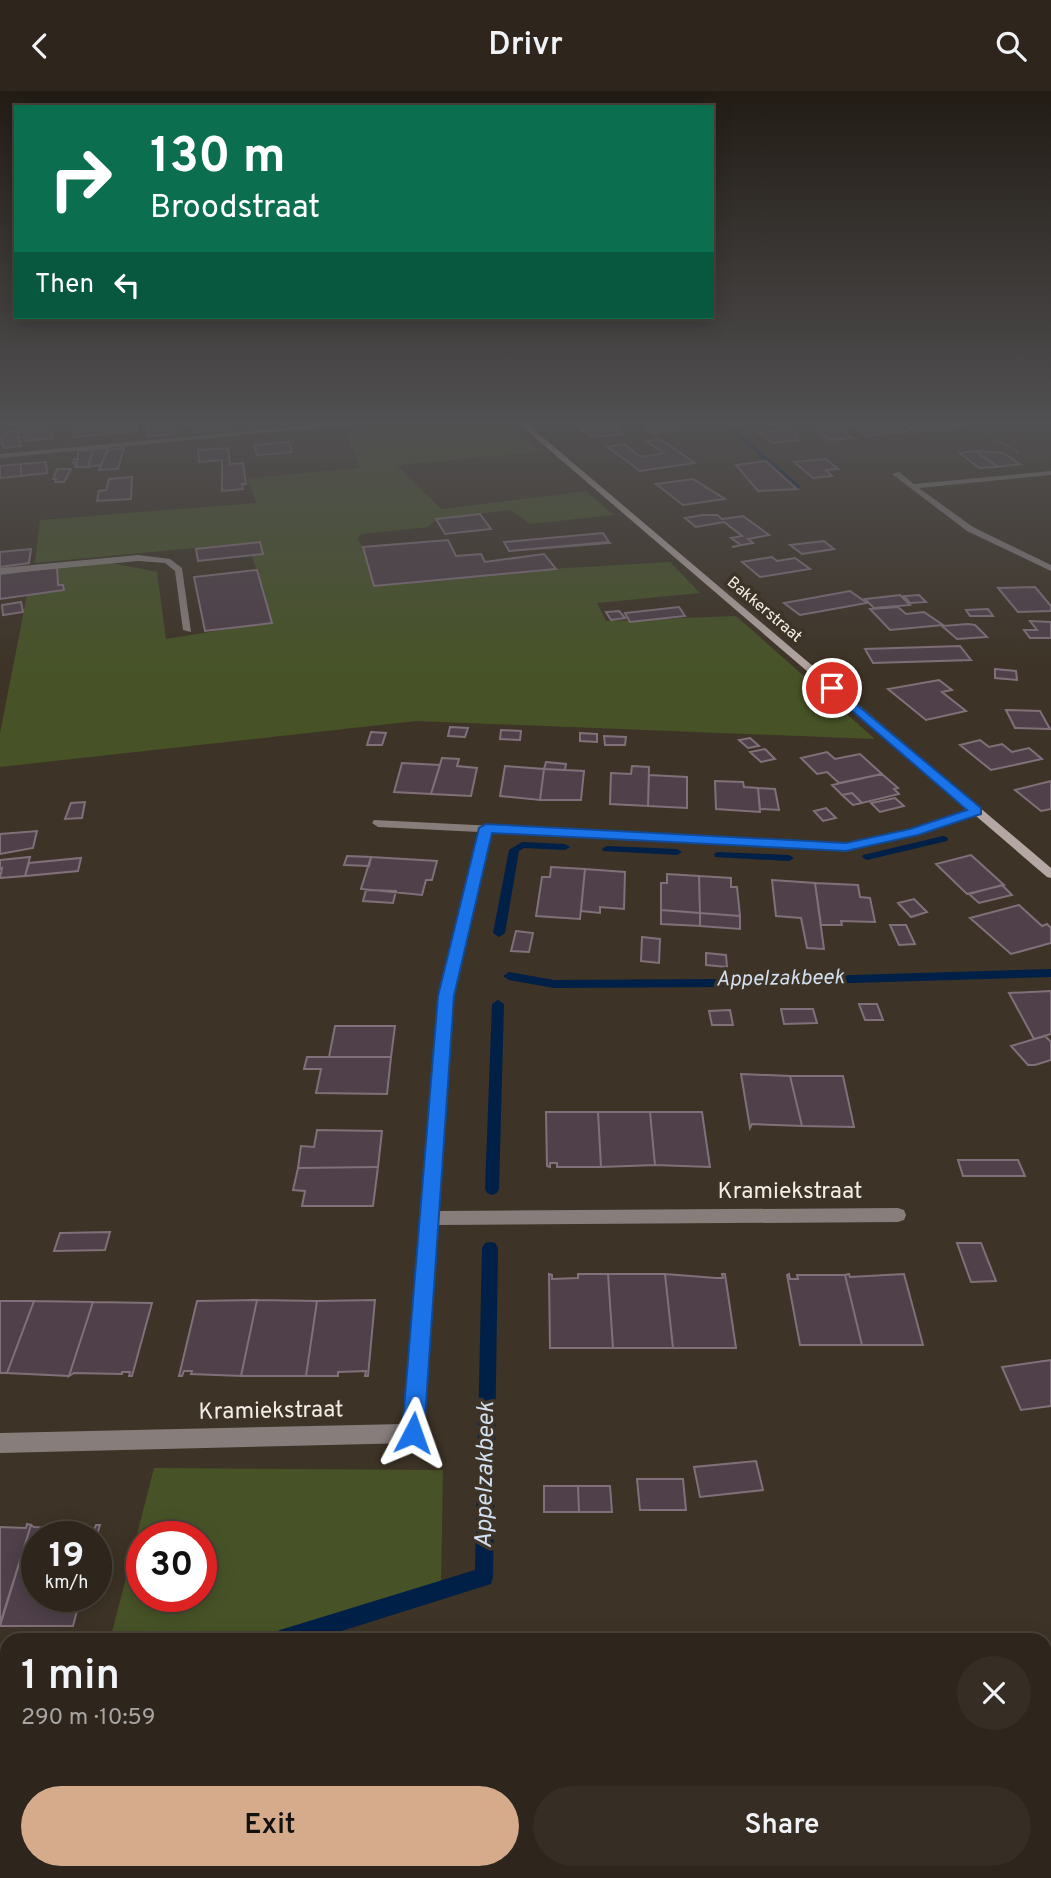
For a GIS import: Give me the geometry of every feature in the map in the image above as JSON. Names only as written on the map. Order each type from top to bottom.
[{"type":"street","name":"Bakkerstraat","points":[[620,506],[1051,874]]},
{"type":"street","points":[[940,506],[970,529],[1051,568]]},
{"type":"street","points":[[0,571],[138,558],[167,561],[179,570],[188,630]]},
{"type":"street","points":[[378,823],[846,847],[913,832],[977,811]]},
{"type":"street","name":"Kramiekstraat","points":[[0,1443],[413,1433],[446,996],[486,828]]},
{"type":"street","name":"Kramiekstraat","points":[[429,1219],[898,1216]]},
{"type":"green space","points":[[213,506],[438,506],[441,509],[462,506],[604,506],[614,515],[530,524],[511,510],[436,519],[428,527],[362,534],[357,538],[363,547],[374,586],[550,569],[670,562],[700,593],[597,603],[606,621],[736,616],[875,739],[416,721],[0,767],[0,733],[27,595],[64,590],[63,585],[58,585],[57,567],[112,563],[157,572],[166,639],[272,622],[252,556],[263,554],[260,542],[35,563],[40,520]]},
{"type":"green space","points":[[154,1468],[443,1470],[441,1590],[303,1633],[112,1633],[126,1577],[126,1612],[217,1612],[217,1521],[140,1521]]},
{"type":"building","points":[[480,514],[491,529],[445,534],[436,519]]},
{"type":"building","points":[[717,515],[722,519],[743,516],[769,535],[748,539],[753,543],[732,547],[741,545],[731,538],[742,536],[724,522],[696,527],[685,518]]},
{"type":"building","points":[[603,533],[609,542],[509,551],[504,542]]},
{"type":"building","points":[[448,540],[456,556],[481,554],[485,562],[544,554],[556,569],[374,586],[363,547]]},
{"type":"building","points":[[824,541],[834,549],[802,554],[790,545]]},
{"type":"building","points":[[260,542],[263,554],[198,561],[196,549]]},
{"type":"building","points":[[609,542],[610,543],[509,551]]},
{"type":"building","points":[[31,549],[29,563],[0,567],[0,552]]},
{"type":"building","points":[[772,557],[777,561],[795,558],[810,569],[760,577],[742,562]]},
{"type":"building","points":[[57,567],[58,585],[63,585],[64,590],[0,599],[0,574]]},
{"type":"building","points":[[257,570],[272,623],[205,631],[194,577]]},
{"type":"building","points":[[1035,587],[1051,606],[1051,611],[1018,612],[998,588]]},
{"type":"building","points":[[850,591],[867,603],[800,615],[784,603]]},
{"type":"building","points":[[900,595],[910,605],[874,608],[865,599]]},
{"type":"building","points":[[919,595],[926,602],[910,603],[904,596]]},
{"type":"building","points":[[21,602],[23,612],[3,615],[2,605]]},
{"type":"building","points":[[679,607],[685,616],[630,622],[625,613]]},
{"type":"building","points":[[898,607],[906,614],[924,612],[943,625],[890,630],[870,609]]},
{"type":"building","points":[[988,609],[993,616],[970,616],[966,610]]},
{"type":"building","points":[[619,611],[625,618],[611,620],[606,612]]},
{"type":"building","points":[[1030,621],[1051,622],[1051,638],[1030,638],[1024,630],[1037,630]]},
{"type":"building","points":[[975,625],[987,637],[957,639],[942,626]]},
{"type":"building","points":[[960,646],[971,660],[873,663],[865,649]]},
{"type":"building","points":[[995,669],[1016,671],[1017,680],[995,678]]},
{"type":"building","points":[[939,680],[952,690],[942,692],[966,711],[926,720],[888,689]]},
{"type":"building","points":[[1006,710],[1040,711],[1050,729],[1015,728]]},
{"type":"building","points":[[450,727],[468,728],[465,737],[448,736]]},
{"type":"building","points":[[501,730],[521,731],[520,740],[500,739]]},
{"type":"building","points":[[371,732],[386,733],[382,745],[367,745]]},
{"type":"building","points":[[580,733],[597,734],[597,742],[580,741]]},
{"type":"building","points":[[604,736],[626,737],[625,745],[605,745]]},
{"type":"building","points":[[750,738],[759,746],[748,748],[739,740]]},
{"type":"building","points":[[980,740],[989,747],[1002,744],[1012,752],[1029,748],[1042,759],[991,770],[960,745]]},
{"type":"building","points":[[765,749],[775,759],[761,762],[750,752]]},
{"type":"building","points":[[827,752],[835,759],[860,754],[882,774],[839,783],[827,772],[817,774],[801,758]]},
{"type":"building","points":[[442,758],[459,759],[457,766],[477,768],[471,796],[431,794]]},
{"type":"building","points":[[546,762],[566,764],[565,770],[544,769]]},
{"type":"building","points":[[402,763],[440,765],[431,794],[394,792]]},
{"type":"building","points":[[505,766],[544,769],[540,800],[500,796]]},
{"type":"building","points":[[632,766],[649,767],[648,806],[610,804],[611,773],[631,774]]},
{"type":"building","points":[[544,769],[584,771],[581,800],[540,800]]},
{"type":"building","points":[[882,774],[898,788],[894,789],[899,794],[862,803],[852,793],[842,795],[832,785]]},
{"type":"building","points":[[649,775],[687,777],[687,808],[648,806]]},
{"type":"building","points":[[715,781],[743,782],[744,787],[758,788],[760,812],[716,809]]},
{"type":"building","points":[[1051,781],[1051,809],[1041,811],[1015,790]]},
{"type":"building","points":[[758,788],[775,789],[779,810],[760,809]]},
{"type":"building","points":[[852,793],[862,803],[853,805],[842,795]]},
{"type":"building","points":[[895,798],[904,806],[880,812],[871,803]]},
{"type":"building","points":[[85,802],[82,818],[65,819],[71,803]]},
{"type":"building","points":[[826,808],[836,818],[823,821],[814,811]]},
{"type":"building","points":[[37,831],[33,848],[0,854],[0,834]]},
{"type":"building","points":[[971,855],[1004,885],[967,894],[936,864]]},
{"type":"building","points":[[347,856],[371,857],[369,866],[344,865]]},
{"type":"building","points":[[30,857],[25,876],[0,878],[0,860]]},
{"type":"building","points":[[371,857],[437,861],[432,880],[426,880],[422,895],[361,889]]},
{"type":"building","points":[[81,858],[78,871],[25,876],[29,863]]},
{"type":"building","points":[[551,867],[585,869],[580,919],[536,916],[542,877],[550,877]]},
{"type":"building","points":[[585,869],[625,872],[624,909],[600,907],[600,913],[581,911]]},
{"type":"building","points":[[667,874],[699,876],[700,913],[661,910],[661,883],[667,883]]},
{"type":"building","points":[[699,876],[731,878],[731,887],[737,887],[740,916],[700,913]]},
{"type":"building","points":[[772,880],[815,883],[824,949],[807,948],[801,918],[776,916]]},
{"type":"building","points":[[815,883],[858,885],[860,897],[870,898],[875,922],[841,921],[842,925],[821,925]]},
{"type":"building","points":[[1002,885],[1012,895],[979,903],[969,894]]},
{"type":"building","points":[[366,890],[396,891],[393,903],[363,901]]},
{"type":"building","points":[[914,899],[927,912],[911,917],[898,903]]},
{"type":"building","points":[[1019,905],[1042,926],[1047,924],[1051,928],[1051,943],[1011,954],[970,918]]},
{"type":"building","points":[[661,910],[700,913],[700,926],[661,924]]},
{"type":"building","points":[[700,913],[740,916],[740,929],[700,926]]},
{"type":"building","points":[[890,925],[906,925],[915,944],[899,945]]},
{"type":"building","points":[[516,931],[533,933],[529,952],[511,951]]},
{"type":"building","points":[[642,937],[660,939],[659,963],[641,961]]},
{"type":"building","points":[[706,953],[726,955],[727,967],[706,965]]},
{"type":"building","points":[[1051,991],[1051,1034],[1034,1039],[1009,993]]},
{"type":"building","points":[[859,1004],[877,1004],[883,1020],[865,1020]]},
{"type":"building","points":[[781,1009],[813,1009],[817,1023],[784,1024]]},
{"type":"building","points":[[730,1010],[733,1025],[712,1025],[709,1011]]},
{"type":"building","points":[[335,1026],[395,1026],[391,1057],[329,1057]]},
{"type":"building","points":[[1045,1036],[1051,1042],[1051,1060],[1035,1065],[1028,1065],[1011,1046]]},
{"type":"building","points":[[307,1057],[391,1057],[387,1094],[316,1093],[321,1069],[304,1069]]},
{"type":"building","points":[[741,1074],[790,1076],[802,1126],[752,1124],[750,1128]]},
{"type":"building","points":[[790,1076],[843,1076],[854,1127],[802,1126]]},
{"type":"building","points":[[546,1112],[598,1112],[601,1167],[557,1167],[557,1163],[547,1166]]},
{"type":"building","points":[[598,1112],[650,1112],[655,1165],[601,1167]]},
{"type":"building","points":[[650,1112],[702,1112],[710,1167],[655,1165]]},
{"type":"building","points":[[317,1130],[382,1131],[378,1167],[298,1168],[301,1146],[314,1147]]},
{"type":"building","points":[[958,1160],[1018,1160],[1025,1176],[963,1176]]},
{"type":"building","points":[[378,1167],[373,1206],[302,1206],[305,1191],[293,1190],[298,1168]]},
{"type":"building","points":[[110,1232],[105,1250],[54,1251],[60,1233]]},
{"type":"building","points":[[957,1243],[981,1243],[996,1281],[971,1282]]},
{"type":"building","points":[[549,1274],[552,1279],[578,1278],[578,1274],[608,1274],[613,1348],[550,1348]]},
{"type":"building","points":[[608,1274],[665,1274],[673,1348],[613,1348]]},
{"type":"building","points":[[665,1274],[723,1278],[722,1274],[725,1274],[736,1348],[673,1348]]},
{"type":"building","points":[[789,1274],[790,1279],[798,1279],[797,1275],[845,1275],[862,1345],[800,1345],[787,1275]]},
{"type":"building","points":[[849,1274],[850,1277],[904,1274],[923,1345],[862,1345],[845,1275]]},
{"type":"building","points":[[257,1300],[317,1301],[306,1376],[241,1376]]},
{"type":"building","points":[[257,1300],[241,1376],[191,1374],[192,1371],[184,1371],[182,1376],[179,1376],[197,1301]]},
{"type":"building","points":[[375,1300],[368,1376],[365,1376],[366,1371],[338,1372],[338,1376],[306,1376],[317,1301]]},
{"type":"building","points":[[0,1301],[34,1301],[7,1373],[0,1373]]},
{"type":"building","points":[[34,1301],[93,1302],[69,1376],[7,1373]]},
{"type":"building","points":[[93,1302],[152,1303],[132,1376],[129,1376],[130,1372],[122,1372],[74,1373],[69,1376]]},
{"type":"building","points":[[1051,1360],[1051,1406],[1021,1410],[1002,1367]]},
{"type":"building","points":[[756,1461],[763,1490],[700,1497],[694,1467]]},
{"type":"building","points":[[637,1479],[683,1479],[686,1510],[640,1510]]},
{"type":"building","points":[[544,1486],[578,1486],[579,1512],[544,1512]]},
{"type":"building","points":[[578,1486],[610,1486],[612,1512],[579,1512]]},
{"type":"building","points":[[0,1527],[21,1528],[21,1557],[0,1624]]},
{"type":"building","points":[[21,1558],[21,1612],[77,1612],[73,1626],[0,1626]]},
{"type":"waterway","points":[[867,857],[943,839]]},
{"type":"waterway","points":[[499,933],[514,850],[522,845],[565,847]]},
{"type":"waterway","points":[[607,849],[677,852]]},
{"type":"waterway","points":[[719,855],[789,858]]},
{"type":"waterway","name":"Appelzakbeek","points":[[509,976],[554,984],[723,983],[1051,973]]},
{"type":"waterway","name":"Appelzakbeek","points":[[492,1189],[498,1004]]},
{"type":"waterway","name":"Appelzakbeek","points":[[303,1633],[484,1577],[490,1248]]},
{"type":"route","points":[[413,1433],[446,996],[486,828],[846,847],[913,832],[977,811],[832,688]]}]
